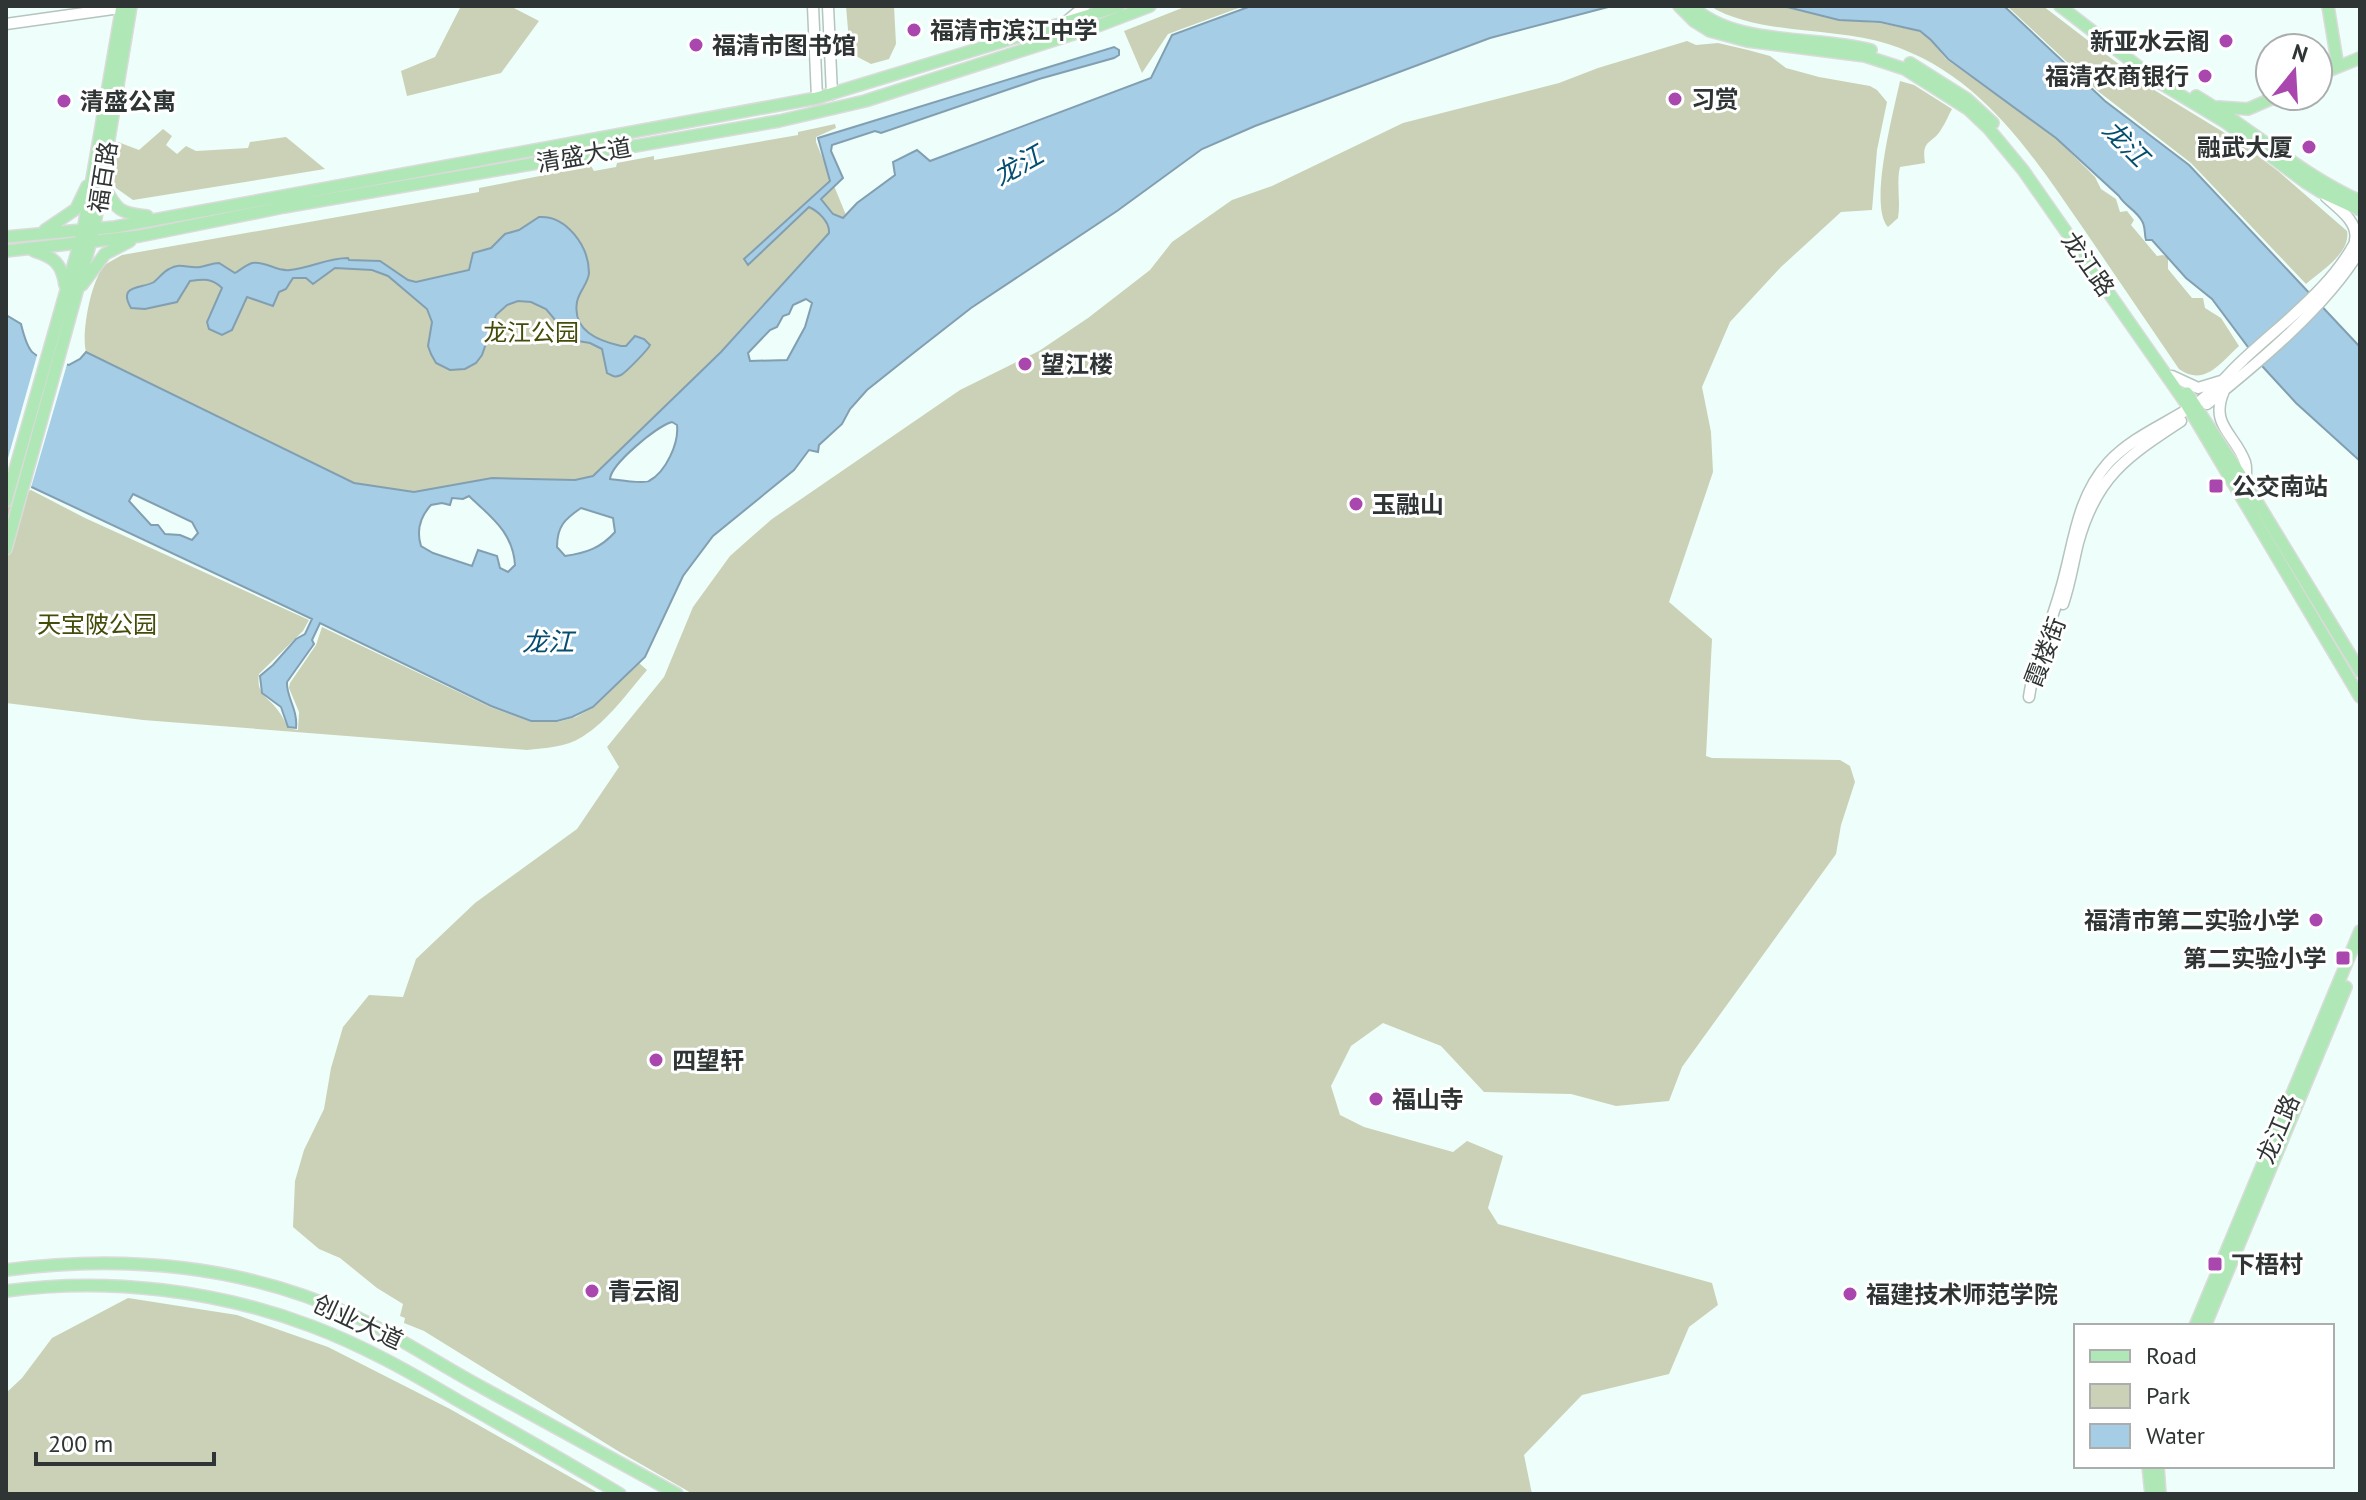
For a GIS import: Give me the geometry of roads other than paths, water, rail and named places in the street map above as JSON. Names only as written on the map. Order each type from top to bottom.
[{"type":"main road","name":"福百路","points":[[88,230],[122,6]]},
{"type":"main road","name":"福百路","points":[[6,501],[51,341],[70,295],[102,183],[131,6]]},
{"type":"main road","name":"清盛大道","points":[[6,237],[88,230],[817,98],[1056,26],[1107,12],[1150,6]]},
{"type":"main road","points":[[2060,6],[2157,81],[2225,122],[2321,192],[2360,210]]},
{"type":"main road","points":[[2071,6],[2161,75],[2215,107],[2310,175],[2360,201]]},
{"type":"main road","points":[[2330,6],[2340,66]]},
{"type":"main road","name":"龙江路","points":[[1683,7],[1718,24],[1748,33],[1865,48],[1906,61],[1967,99],[2000,130],[2032,170],[2194,410],[2360,697]]},
{"type":"main road","name":"龙江路","points":[[1683,7],[1703,28],[1747,41],[1865,56],[1905,69],[1968,109],[1989,129],[2023,170],[2245,482],[2360,671]]},
{"type":"main road","name":"清盛大道","points":[[8,250],[140,236],[284,207],[779,121],[865,101],[1107,12]]},
{"type":"main road","points":[[2334,68],[2360,58]]},
{"type":"main road","points":[[2215,107],[2239,110],[2254,105]]},
{"type":"main road","points":[[30,235],[56,225],[76,209],[85,193],[98,152]]},
{"type":"main road","points":[[102,183],[111,201],[125,214],[180,214]]},
{"type":"main road","points":[[70,295],[105,254],[140,236]]},
{"type":"main road","points":[[8,250],[34,251],[54,259],[62,271],[70,295]]},
{"type":"main road","name":"福百路","points":[[6,549],[64,345],[70,295]]},
{"type":"main road","name":"龙江路","points":[[2196,1324],[2360,931]]},
{"type":"main road","name":"龙江路","points":[[2206,1324],[2360,951]]},
{"type":"main road","name":"创业大道","points":[[6,1270],[85,1262],[170,1265],[231,1276],[307,1298],[392,1335],[677,1494]]},
{"type":"main road","name":"创业大道","points":[[6,1291],[85,1284],[131,1287],[187,1294],[272,1312],[324,1331],[397,1365],[620,1494]]},
{"type":"main road","points":[[2148,1468],[2151,1494]]},
{"type":"main road","points":[[2158,1468],[2160,1494]]},
{"type":"street","points":[[6,18],[92,6]]},
{"type":"street","points":[[6,24],[131,6]]},
{"type":"street","points":[[813,6],[817,98]]},
{"type":"street","points":[[828,6],[832,94]]},
{"type":"street","points":[[1056,26],[1085,6]]},
{"type":"street","points":[[2321,192],[2352,223],[2357,234],[2358,250]]},
{"type":"street","points":[[2194,410],[2324,291],[2358,250],[2360,232]]},
{"type":"street","points":[[2172,376],[2198,388],[2224,385]]},
{"type":"street","points":[[2224,385],[2219,415],[2246,464],[2245,482]]},
{"type":"street","name":"霞楼街","points":[[2194,410],[2136,452],[2103,482],[2086,520],[2069,588],[2036,686],[2029,697],[2061,588],[2073,534],[2087,494],[2109,462],[2131,441],[2194,410]]},
{"type":"water","name":"龙江","points":[[1251,6],[1612,6],[1490,38],[1255,126],[1202,149],[1117,211],[971,308],[867,390],[850,409],[842,424],[819,445],[818,452],[809,450],[794,470],[713,536],[683,576],[645,657],[593,707],[572,717],[557,721],[531,721],[491,706],[320,623],[312,640],[314,644],[287,682],[296,721],[296,728],[288,727],[281,707],[262,693],[260,676],[296,639],[305,634],[312,619],[6,475],[6,315],[21,324],[27,345],[35,355],[69,365],[86,352],[354,483],[414,492],[492,478],[575,480],[593,476],[721,352],[829,233],[823,217],[809,207],[748,265],[744,259],[830,181],[818,138],[1114,47],[1119,50],[1119,55],[1114,58],[1039,79],[881,133],[875,131],[832,145],[831,151],[843,178],[821,199],[833,214],[843,218],[857,203],[895,175],[893,162],[917,150],[930,161],[1151,78],[1172,35]],"holes":[[[806,299],[812,303],[805,327],[787,360],[750,361],[748,353],[770,330],[777,327],[793,305]],[[672,422],[677,425],[676,440],[666,464],[655,477],[642,482],[610,479],[626,455]],[[133,494],[192,522],[198,533],[192,540],[165,534],[158,525],[151,525],[129,501]],[[469,496],[500,526],[513,553],[515,565],[508,572],[500,568],[497,556],[478,550],[472,566],[421,546],[419,529],[424,514],[431,505],[450,505],[452,498]],[[581,508],[613,518],[615,532],[593,549],[565,556],[557,547],[557,540],[560,528]]]},
{"type":"water","name":"龙江","points":[[1783,6],[2004,6],[2105,101],[2189,165],[2360,347],[2360,461],[2296,403],[2263,367],[2212,299],[2186,278],[2152,240],[2146,240],[2137,214],[2056,138],[1948,59],[1920,31],[1880,22],[1839,20]]},
{"type":"water","points":[[539,217],[558,221],[567,227],[585,253],[589,273],[577,302],[583,327],[596,338],[613,344],[626,346],[635,336],[650,345],[621,375],[607,373],[602,349],[572,340],[546,309],[531,302],[518,301],[507,305],[496,315],[482,355],[476,363],[465,369],[450,370],[436,363],[431,354],[428,346],[432,322],[427,309],[388,276],[372,270],[335,268],[313,284],[306,278],[293,278],[286,289],[279,292],[273,306],[247,297],[232,330],[222,335],[209,329],[207,322],[222,288],[211,281],[190,281],[177,302],[145,309],[131,308],[127,300],[129,291],[154,282],[173,267],[200,267],[216,263],[235,273],[257,263],[285,270],[340,258],[380,261],[416,282],[469,270],[473,253],[491,248],[505,234],[519,230]]},
{"type":"place","name":"福清市滨江中学","points":[[914,30]]},
{"type":"place","name":"新亚水云阁","points":[[2226,41]]},
{"type":"place","name":"福清市图书馆","points":[[696,45]]},
{"type":"place","name":"福清农商银行","points":[[2205,76]]},
{"type":"place","name":"习赏","points":[[1675,99]]},
{"type":"place","name":"清盛公寓","points":[[64,101]]},
{"type":"place","name":"融武大厦","points":[[2309,147]]},
{"type":"place","name":"望江楼","points":[[1025,364]]},
{"type":"place","name":"公交南站","points":[[2216,486]]},
{"type":"place","name":"玉融山","points":[[1356,504]]},
{"type":"place","name":"福清市第二实验小学","points":[[2316,920]]},
{"type":"place","name":"第二实验小学","points":[[2343,958]]},
{"type":"place","name":"四望轩","points":[[656,1060]]},
{"type":"place","name":"福山寺","points":[[1376,1099]]},
{"type":"place","name":"下梧村","points":[[2215,1264]]},
{"type":"place","name":"青云阁","points":[[592,1291]]},
{"type":"place","name":"福建技术师范学院","points":[[1850,1294]]},
{"type":"park label","name":"龙江公园","points":[[531,332]]},
{"type":"park label","name":"天宝陂公园","points":[[97,624]]}]
